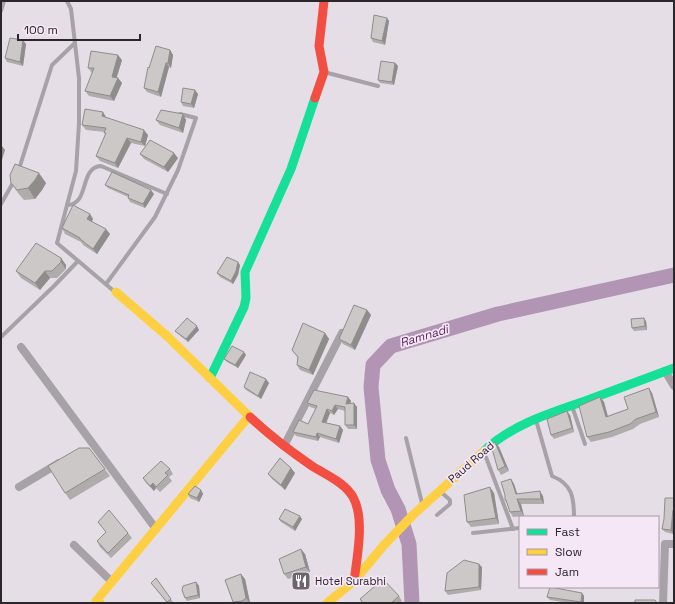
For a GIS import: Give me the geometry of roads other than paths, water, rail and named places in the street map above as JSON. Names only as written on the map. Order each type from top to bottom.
[{"type":"street","points":[[210,378],[244,306],[246,298],[245,272],[291,169],[324,72],[324,62],[319,46],[324,1]]},
{"type":"street","points":[[116,292],[167,336],[270,437],[312,466],[342,484],[353,497],[358,514],[359,538],[354,581]]},
{"type":"street","points":[[284,446],[342,333]]},
{"type":"street","points":[[21,346],[88,445],[156,529]]},
{"type":"street","points":[[670,370],[674,386]]},
{"type":"street","name":"Paud Road","points":[[327,603],[354,581],[384,545],[423,505],[493,442],[519,427],[572,405],[670,370]]},
{"type":"street","points":[[100,603],[96,601],[249,416]]},
{"type":"street","points":[[19,487],[65,459]]},
{"type":"street","points":[[663,603],[664,544],[674,544]]},
{"type":"street","points":[[74,545],[112,582]]},
{"type":"lane","points":[[1,11],[4,1]]},
{"type":"lane","points":[[67,1],[71,9],[79,78],[79,123],[76,171],[57,243],[116,292]]},
{"type":"lane","points":[[1,204],[17,176],[52,65],[75,43]]},
{"type":"lane","points":[[324,72],[378,86]]},
{"type":"lane","points":[[106,284],[155,217],[178,170],[196,118],[175,114]]},
{"type":"lane","points":[[67,206],[73,205],[79,200],[90,172],[97,166],[101,166],[166,194]]},
{"type":"lane","points":[[1,337],[78,261]]},
{"type":"lane","points":[[572,405],[585,444]]},
{"type":"lane","points":[[536,420],[552,476],[566,484],[570,491],[574,504],[574,516]]},
{"type":"lane","points":[[406,438],[423,505]]},
{"type":"lane","points":[[483,450],[512,529]]},
{"type":"lane","points":[[437,515],[450,504],[450,500],[440,490]]},
{"type":"lane","points":[[473,533],[519,528]]},
{"type":"waterway","name":"Ramnadi","points":[[412,603],[409,544],[398,509],[388,490],[378,460],[371,387],[373,365],[391,346],[498,314],[674,275]]},
{"type":"place","name":"Hotel Surabhi","points":[[301,581]]}]
